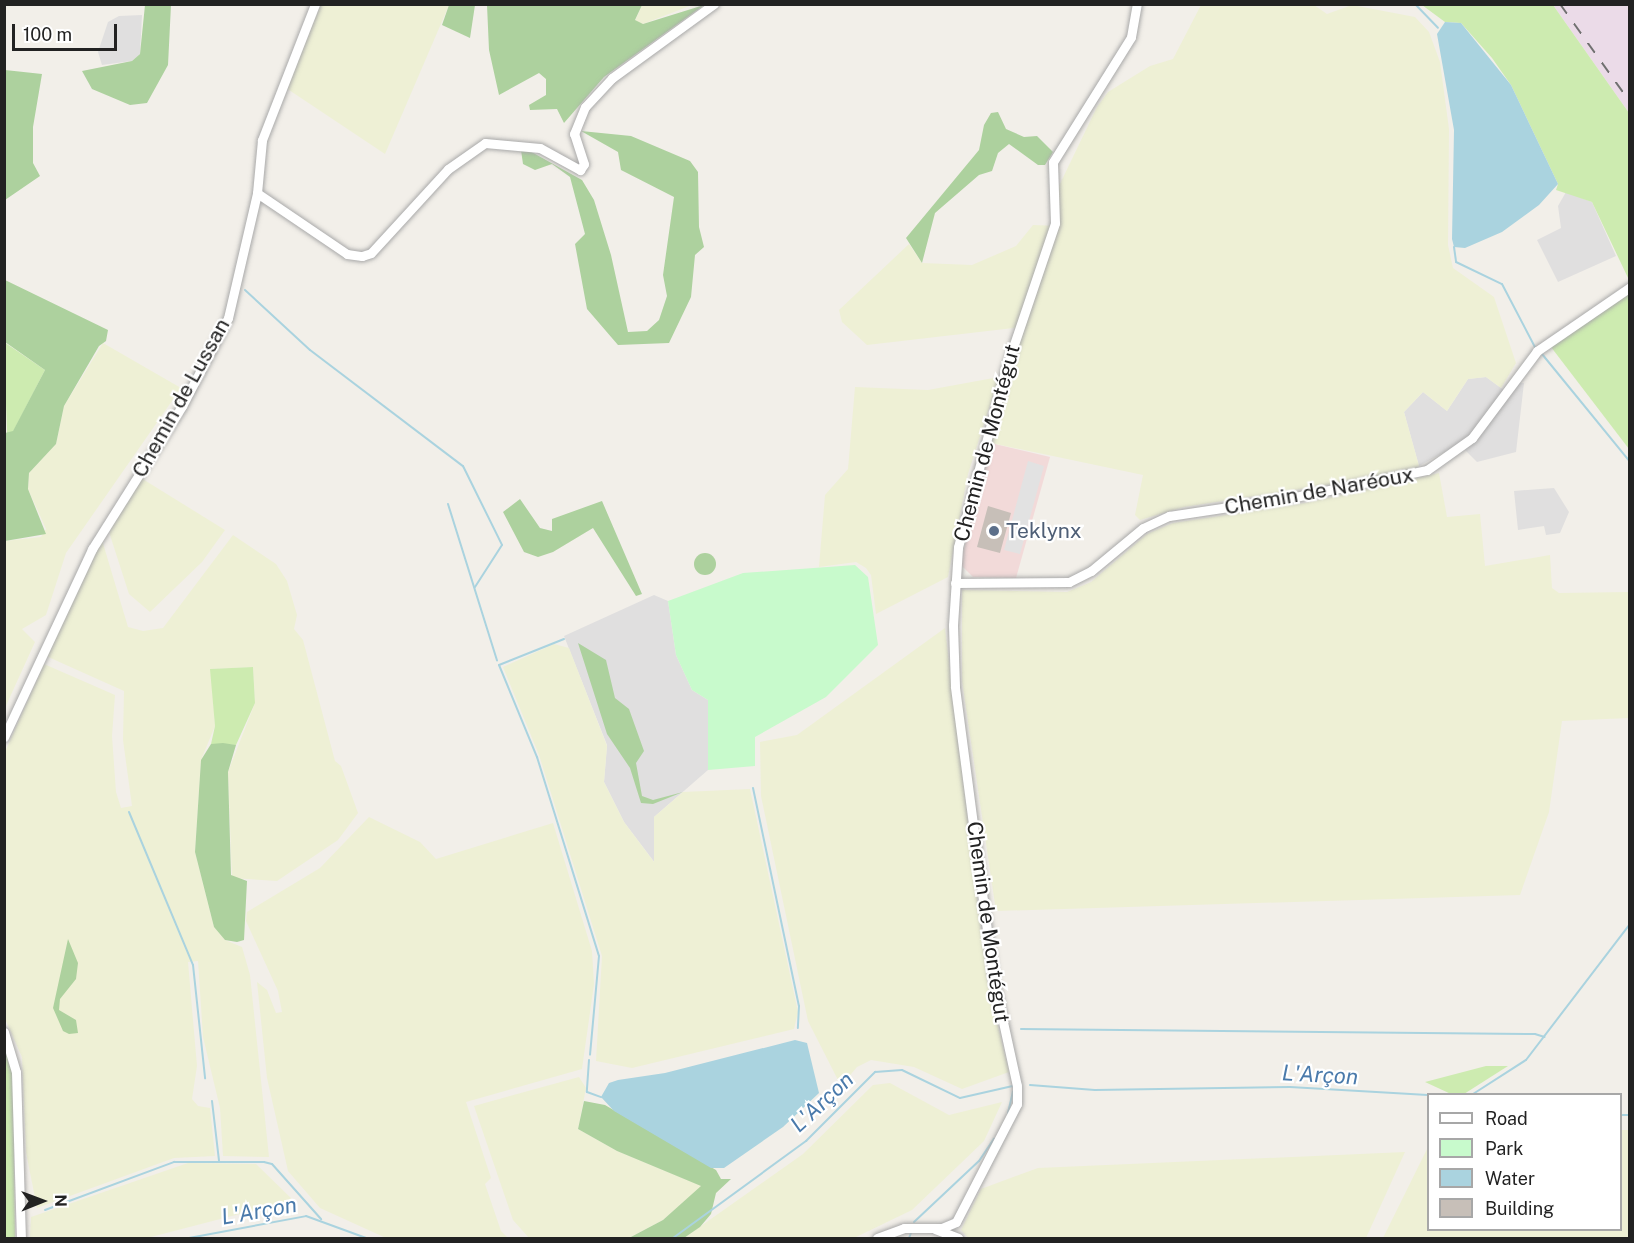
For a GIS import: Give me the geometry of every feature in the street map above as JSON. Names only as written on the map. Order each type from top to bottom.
[{"type":"street","name":"Chemin de Lussan","points":[[4,737],[92,549],[182,406],[228,318],[257,193],[268,118],[315,4]]},
{"type":"street","points":[[257,193],[347,254],[362,256],[371,253],[448,169],[485,144],[540,148],[580,170],[584,164],[574,134],[585,107],[612,78],[714,4]]},
{"type":"street","name":"Chemin de Montégut","points":[[960,1217],[1010,1125],[1017,1086],[993,976],[955,686],[955,583],[975,473],[1055,223],[1053,162],[1131,37],[1137,4]]},
{"type":"street","name":"Chemin de Naréoux","points":[[955,583],[1069,582],[1091,571],[1143,528],[1168,516],[1295,497],[1427,470],[1472,438],[1529,359],[1629,287]]},
{"type":"street","points":[[4,1032],[16,1072],[21,1239]]},
{"type":"street","points":[[877,1239],[904,1228],[933,1229],[949,1226],[960,1217]]},
{"type":"street","points":[[933,1229],[959,1239],[960,1217]]},
{"type":"shaded area","points":[[1553,5],[1629,5],[1629,113]]},
{"type":"shaded area","points":[[142,15],[140,54],[132,61],[102,65],[98,52],[108,22],[119,16]]},
{"type":"shaded area","points":[[1566,192],[1592,202],[1616,256],[1558,282],[1537,240],[1561,228],[1558,206]]},
{"type":"shaded area","points":[[1486,377],[1508,393],[1516,383],[1524,383],[1516,452],[1477,462],[1459,444],[1419,466],[1404,412],[1423,392],[1447,411],[1468,379]]},
{"type":"shaded area","points":[[991,443],[1050,457],[1016,578],[973,577],[960,564]]},
{"type":"shaded area","points":[[1028,461],[1044,466],[1020,554],[1004,550]]},
{"type":"shaded area","points":[[1554,488],[1569,512],[1560,533],[1546,535],[1544,526],[1518,530],[1514,491]]},
{"type":"shaded area","points":[[654,595],[668,601],[676,655],[692,690],[708,700],[711,730],[708,770],[654,817],[655,863],[624,822],[604,782],[607,745],[564,636]]},
{"type":"green space","points":[[145,5],[171,5],[168,65],[147,103],[130,105],[92,89],[82,71],[132,61],[140,54]]},
{"type":"green space","points":[[321,5],[449,5],[385,154],[286,88]]},
{"type":"green space","points":[[449,5],[475,5],[470,38],[442,25]]},
{"type":"green space","points":[[487,5],[642,5],[635,20],[643,24],[704,5],[604,77],[564,123],[557,109],[530,110],[529,105],[546,95],[546,79],[539,73],[499,95],[489,50]]},
{"type":"green space","points":[[642,5],[692,5],[643,24],[635,21]]},
{"type":"green space","points":[[1201,5],[1314,5],[1327,14],[1352,5],[1415,17],[1429,32],[1440,62],[1449,129],[1448,245],[1453,268],[1494,297],[1516,363],[1501,388],[1486,377],[1468,379],[1447,411],[1423,392],[1404,412],[1419,466],[1405,473],[1184,507],[1140,520],[1135,515],[1143,475],[991,443],[1023,327],[867,345],[842,322],[839,310],[909,244],[922,263],[972,265],[1016,246],[1033,225],[1059,226],[1058,188],[1097,107],[1108,92],[1150,66],[1173,59]]},
{"type":"green space","points":[[1422,5],[1553,5],[1629,113],[1629,280],[1592,202],[1556,190],[1558,184],[1511,85],[1492,58],[1461,23],[1445,22]]},
{"type":"green space","points":[[5,70],[42,74],[33,127],[33,163],[40,176],[5,200]]},
{"type":"green space","points":[[998,112],[1006,129],[1024,137],[1037,136],[1053,152],[1045,165],[1038,165],[1009,144],[998,153],[992,171],[979,175],[935,213],[922,263],[906,238],[979,150],[984,125],[991,113]]},
{"type":"green space","points":[[581,131],[631,136],[690,161],[698,172],[699,227],[704,247],[695,255],[691,297],[669,343],[618,345],[587,309],[575,244],[585,234],[570,177],[552,164],[535,170],[523,164],[521,150],[528,150],[582,180],[594,200],[611,255],[628,332],[647,331],[659,320],[667,296],[663,275],[674,197],[621,170],[618,152]]},
{"type":"green space","points":[[5,280],[108,330],[106,341],[99,346],[64,406],[56,444],[29,473],[28,489],[46,534],[5,541],[5,433],[13,431],[45,370],[5,342]]},
{"type":"green space","points":[[1629,294],[1629,449],[1551,347]]},
{"type":"green space","points":[[4,342],[45,370],[13,432],[7,434]]},
{"type":"green space","points":[[103,343],[181,388],[66,553],[46,615],[22,629],[35,642],[5,708],[5,541],[41,537],[46,529],[28,489],[29,473],[56,444],[64,406]]},
{"type":"green space","points":[[999,377],[968,474],[948,577],[876,614],[871,575],[866,568],[856,562],[819,567],[825,495],[848,469],[855,387],[928,390]]},
{"type":"green space","points":[[1439,473],[1447,517],[1480,514],[1485,566],[1550,555],[1552,588],[1559,593],[1629,592],[1629,718],[1562,721],[1549,812],[1520,895],[996,911],[962,681],[962,590],[1067,592],[1091,582],[1147,534],[1173,523],[1305,503]]},
{"type":"green space","points":[[141,478],[225,530],[202,562],[150,612],[129,594],[110,535],[110,526]]},
{"type":"green space","points":[[520,499],[540,528],[552,531],[552,519],[602,501],[642,594],[636,596],[593,528],[553,552],[538,557],[524,552],[503,512]]},
{"type":"green space","points":[[233,535],[276,564],[287,581],[297,615],[294,629],[303,640],[335,761],[341,766],[358,813],[338,840],[277,881],[232,878],[228,772],[255,703],[253,667],[211,669],[215,726],[201,760],[195,852],[214,927],[225,940],[242,947],[250,975],[269,1157],[223,1156],[220,1108],[203,1037],[198,961],[188,962],[197,1066],[192,1099],[198,1106],[210,1108],[215,1156],[174,1158],[37,1208],[26,1152],[22,1057],[6,1021],[5,1043],[5,752],[44,664],[115,695],[112,736],[116,792],[121,808],[132,806],[123,740],[124,691],[46,656],[102,540],[128,627],[143,631],[163,628]]},
{"type":"green space","points":[[701,553],[709,553],[716,560],[716,568],[709,575],[701,575],[694,568],[694,560]]},
{"type":"green space","points":[[855,565],[868,577],[878,645],[826,697],[755,737],[755,766],[708,770],[708,700],[692,690],[676,655],[668,601],[743,573]]},
{"type":"green space","points":[[945,628],[987,981],[1009,1072],[962,1089],[914,1067],[871,1060],[857,1067],[841,1086],[808,1021],[761,796],[760,742],[797,735]]},
{"type":"green space","points":[[578,643],[606,660],[615,698],[629,709],[644,751],[636,763],[642,796],[653,800],[683,792],[653,804],[641,803],[630,768],[607,734]]},
{"type":"green space","points":[[554,644],[569,648],[607,746],[604,782],[624,822],[654,862],[654,817],[683,792],[750,789],[798,1012],[794,1029],[632,1068],[596,1061],[602,956],[539,755],[503,667]]},
{"type":"green space","points":[[253,667],[255,703],[236,745],[211,744],[215,726],[210,669]]},
{"type":"green space","points":[[211,744],[236,745],[228,772],[231,875],[247,881],[244,940],[237,942],[225,940],[214,927],[195,852],[201,760]]},
{"type":"green space","points":[[369,817],[420,842],[436,859],[553,823],[592,951],[594,984],[582,1069],[466,1102],[491,1178],[485,1184],[501,1231],[508,1238],[386,1238],[320,1208],[288,1171],[267,1078],[257,982],[267,990],[276,1013],[282,1012],[278,991],[246,921],[247,912],[320,868]]},
{"type":"green space","points":[[68,939],[78,963],[76,979],[60,999],[59,1010],[76,1020],[78,1033],[69,1034],[63,1031],[53,1008]]},
{"type":"green space","points":[[5,1043],[13,1073],[15,1238],[5,1238]]},
{"type":"green space","points":[[1486,1066],[1508,1066],[1466,1093],[1449,1093],[1425,1082]]},
{"type":"green space","points":[[579,1077],[586,1088],[578,1129],[617,1151],[702,1186],[663,1220],[629,1238],[529,1238],[513,1220],[474,1106]]},
{"type":"green space","points":[[890,1083],[949,1115],[1002,1102],[984,1141],[912,1210],[854,1238],[684,1238],[803,1154],[873,1085]]},
{"type":"green space","points":[[584,1101],[605,1105],[716,1170],[721,1179],[731,1179],[716,1193],[711,1214],[700,1227],[684,1238],[629,1238],[663,1220],[701,1186],[617,1151],[578,1129]]},
{"type":"green space","points":[[1622,1130],[1629,1130],[1629,1238],[1383,1238],[1427,1149],[1427,1231],[1622,1231]]},
{"type":"green space","points":[[1405,1152],[1366,1238],[968,1238],[961,1230],[981,1189],[1038,1168]]},
{"type":"green space","points":[[188,1163],[256,1164],[293,1200],[147,1238],[30,1238],[31,1217]]},
{"type":"water","points":[[1445,22],[1461,23],[1511,85],[1558,184],[1539,205],[1502,232],[1465,248],[1454,247],[1452,239],[1454,130],[1437,34]]},
{"type":"water","points":[[795,1040],[807,1043],[819,1093],[783,1127],[724,1168],[711,1168],[614,1111],[601,1097],[609,1083],[618,1080],[665,1073]]},
{"type":"building","name":"Teklynx","points":[[988,506],[1011,513],[1000,553],[977,547]]},
{"type":"waterway","points":[[1415,4],[1438,28]]},
{"type":"waterway","points":[[1454,247],[1456,262],[1502,284],[1535,347]]},
{"type":"waterway","points":[[245,290],[310,350],[463,466],[502,545],[475,587]]},
{"type":"waterway","points":[[1542,354],[1630,462]]},
{"type":"waterway","points":[[448,504],[497,660]]},
{"type":"waterway","points":[[564,639],[499,665],[537,757],[599,956],[590,1055]]},
{"type":"waterway","points":[[753,788],[799,1006],[798,1028]]},
{"type":"waterway","points":[[129,812],[193,965],[205,1078]]},
{"type":"waterway","points":[[1475,1093],[1526,1060],[1630,924]]},
{"type":"waterway","points":[[1021,1029],[1535,1034],[1545,1037]]},
{"type":"waterway","points":[[589,1060],[587,1092],[601,1097]]},
{"type":"waterway","name":"L'Arçon","points":[[673,1238],[806,1141],[875,1072],[902,1070],[960,1098],[1013,1086]]},
{"type":"waterway","name":"L'Arçon","points":[[1030,1085],[1095,1090],[1290,1087],[1427,1095]]},
{"type":"waterway","points":[[1008,1113],[1013,1092]]},
{"type":"waterway","points":[[212,1101],[219,1161]]},
{"type":"waterway","name":"L'Arçon","points":[[1622,1115],[1630,1115]]},
{"type":"waterway","points":[[914,1222],[979,1161],[994,1139]]},
{"type":"waterway","points":[[45,1210],[174,1162],[264,1162],[272,1164],[321,1219]]},
{"type":"waterway","name":"L'Arçon","points":[[189,1238],[306,1216],[366,1238]]},
{"type":"waterway","points":[[909,1238],[911,1233]]},
{"type":"railway","points":[[1560,4],[1630,102]]},
{"type":"place","name":"Teklynx","points":[[994,531]]}]
